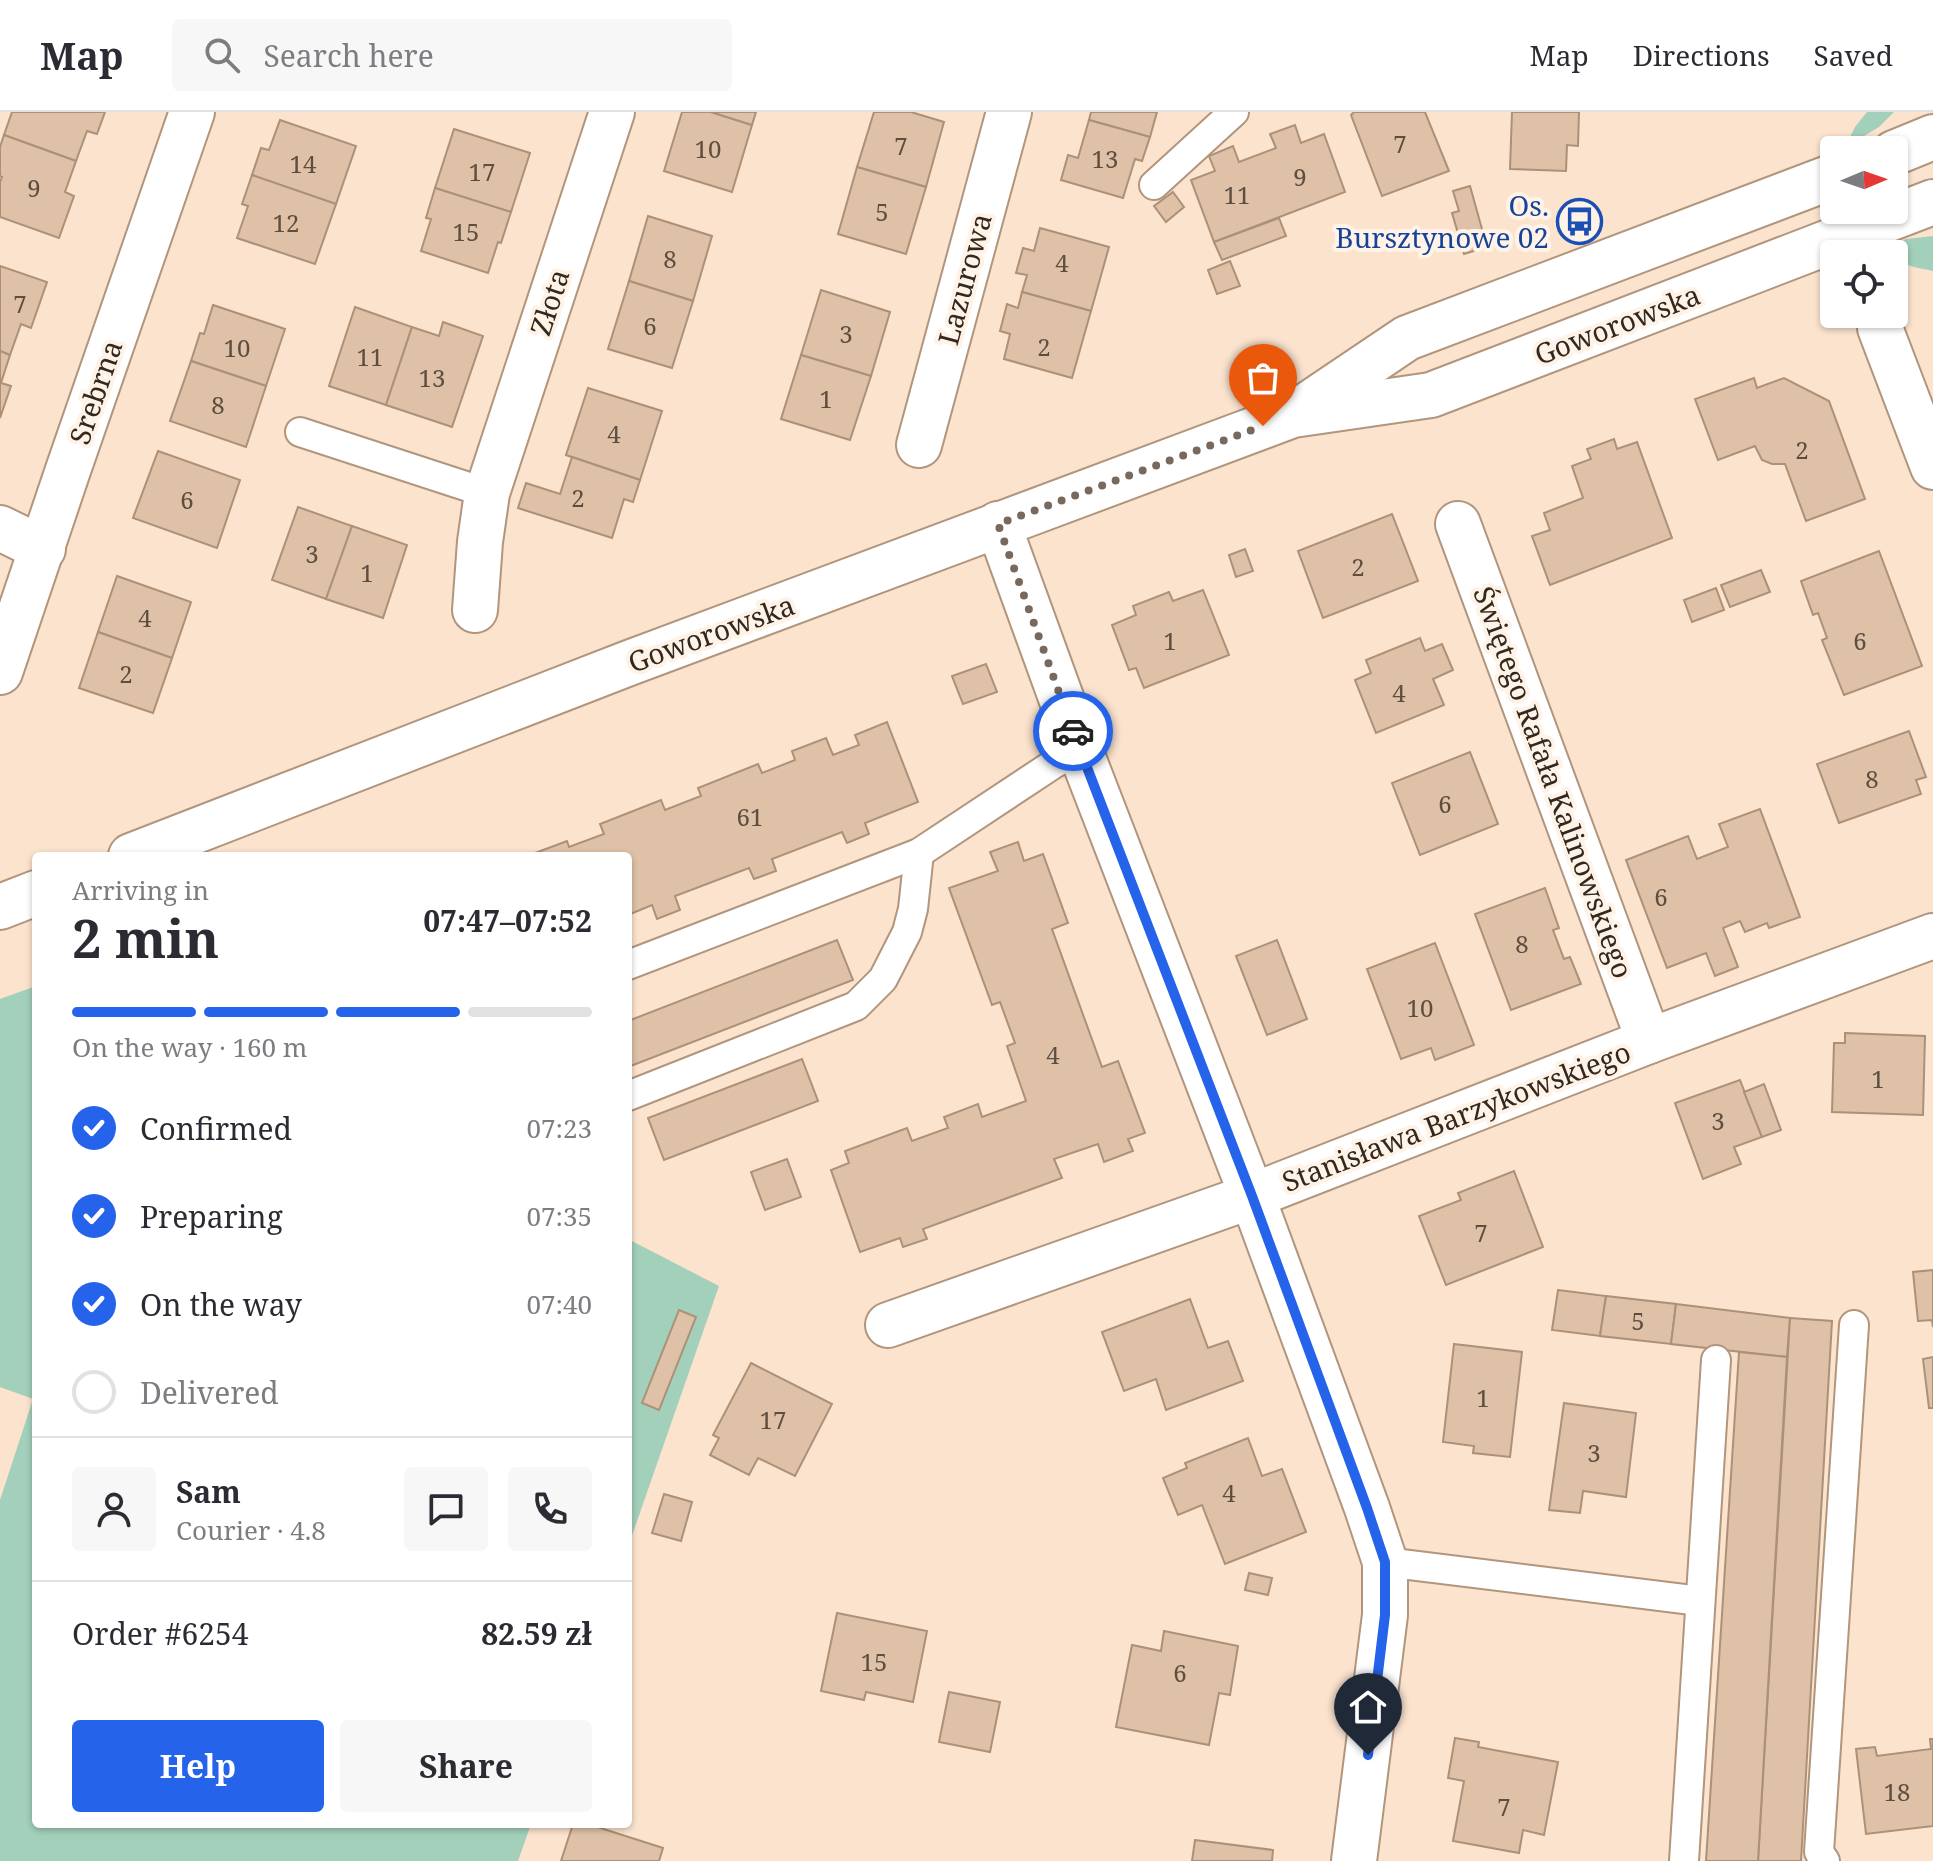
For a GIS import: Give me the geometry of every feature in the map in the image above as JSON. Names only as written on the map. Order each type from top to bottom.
[{"type":"street","name":"Srebrna","points":[[0,672],[192,112]]},
{"type":"street","name":"Złota","points":[[475,610],[487,493],[612,112]]},
{"type":"street","name":"Lazurowa","points":[[919,445],[1009,112]]},
{"type":"street","points":[[1908,147],[1933,137]]},
{"type":"street","name":"Goworowska","points":[[1293,415],[1407,338],[1820,181]]},
{"type":"street","name":"Goworowska","points":[[141,852],[629,663],[1293,415],[1431,395],[1933,202]]},
{"type":"street","points":[[1880,328],[1933,467]]},
{"type":"street","points":[[998,524],[1080,750],[1252,1196],[1385,1562],[1385,1615],[1354,1861]]},
{"type":"street","name":"Świętego Rafała Kalinowskiego","points":[[1458,524],[1649,1041]]},
{"type":"street","points":[[0,528],[43,549]]},
{"type":"street","points":[[0,907],[32,895]]},
{"type":"street","name":"Stanisława Barzykowskiego","points":[[888,1325],[1252,1196],[1649,1041],[1933,936]]},
{"type":"lane","points":[[1154,185],[1234,112]]},
{"type":"lane","points":[[300,432],[487,493]]},
{"type":"lane","points":[[632,963],[919,853],[1055,763],[1080,750]]},
{"type":"lane","points":[[632,1094],[856,1006],[883,979],[907,932],[913,909],[919,853]]},
{"type":"lane","points":[[1825,1861],[1819,1852],[1854,1325]]},
{"type":"lane","points":[[1684,1861],[1716,1360]]},
{"type":"lane","points":[[1385,1562],[1700,1601]]},
{"type":"green space","points":[[1867,112],[1894,112],[1864,136],[1850,136]]},
{"type":"green space","points":[[1933,236],[1933,271],[1908,264],[1908,240],[1904,240]]},
{"type":"green space","points":[[32,987],[32,1399],[0,1387],[0,999]]},
{"type":"green space","points":[[632,1241],[719,1286],[632,1536]]},
{"type":"green space","points":[[32,1402],[32,1828],[530,1828],[518,1861],[0,1861],[0,1500]]},
{"type":"building","points":[[12,112],[105,112],[97,134],[87,131],[76,161],[4,135]]},
{"type":"building","points":[[682,112],[711,112],[752,125],[732,192],[664,171]]},
{"type":"building","points":[[711,112],[756,112],[752,125]]},
{"type":"building","points":[[874,112],[911,112],[944,122],[926,187],[857,167]]},
{"type":"building","points":[[1091,112],[1157,112],[1150,137],[1089,120]]},
{"type":"building","points":[[1354,112],[1425,112],[1449,171],[1382,196],[1351,115]]},
{"type":"building","points":[[1512,112],[1579,112],[1578,146],[1567,145],[1566,171],[1510,169]]},
{"type":"building","points":[[280,120],[356,146],[336,204],[252,175],[261,148],[269,150]]},
{"type":"building","points":[[1089,120],[1150,137],[1142,161],[1135,159],[1123,198],[1061,180],[1068,155],[1078,158]]},
{"type":"building","points":[[1295,125],[1301,143],[1324,134],[1345,192],[1214,242],[1191,180],[1215,171],[1209,156],[1233,146],[1239,162],[1276,148],[1270,134]]},
{"type":"building","points":[[454,129],[530,153],[511,212],[435,188]]},
{"type":"building","points":[[4,135],[76,161],[65,192],[74,196],[59,238],[0,217],[0,147]]},
{"type":"building","points":[[857,167],[926,187],[906,254],[838,234]]},
{"type":"building","points":[[252,175],[336,204],[315,264],[237,238],[248,206],[242,204]]},
{"type":"building","points":[[1470,186],[1487,247],[1464,254],[1452,213],[1459,211],[1453,191]]},
{"type":"building","points":[[435,188],[511,212],[488,273],[421,251],[431,219],[426,218]]},
{"type":"building","points":[[1173,192],[1184,207],[1166,222],[1154,206]]},
{"type":"building","points":[[648,216],[712,236],[693,301],[629,281]]},
{"type":"building","points":[[1279,218],[1286,236],[1222,260],[1214,242]]},
{"type":"building","points":[[1040,228],[1109,247],[1091,311],[1022,292],[1027,275],[1016,273],[1023,248],[1034,251]]},
{"type":"building","points":[[1230,261],[1240,286],[1217,294],[1208,270]]},
{"type":"building","points":[[0,266],[47,282],[31,328],[21,324],[10,355],[0,351]]},
{"type":"building","points":[[629,281],[693,301],[672,368],[608,349]]},
{"type":"building","points":[[821,290],[890,312],[871,376],[801,355]]},
{"type":"building","points":[[1022,292],[1091,311],[1072,378],[1004,359],[1010,334],[1000,331],[1007,304],[1018,308]]},
{"type":"building","points":[[213,305],[285,329],[266,386],[191,361]]},
{"type":"building","points":[[355,307],[412,327],[386,405],[329,386]]},
{"type":"building","points":[[443,322],[483,336],[452,427],[386,405],[412,327],[439,336]]},
{"type":"building","points":[[0,351],[10,355],[1,383],[11,386],[0,418]]},
{"type":"building","points":[[801,355],[871,376],[850,440],[781,419]]},
{"type":"building","points":[[191,361],[266,386],[246,447],[170,421]]},
{"type":"building","points":[[1754,378],[1757,388],[1784,378],[1829,401],[1865,499],[1806,521],[1785,464],[1762,460],[1755,446],[1718,460],[1695,399]]},
{"type":"building","points":[[588,388],[662,411],[640,480],[566,455]]},
{"type":"building","points":[[1614,439],[1617,449],[1637,442],[1672,538],[1550,585],[1532,536],[1550,530],[1544,513],[1583,498],[1572,466],[1591,459],[1587,449]]},
{"type":"building","points":[[158,451],[240,480],[217,548],[133,518]]},
{"type":"building","points":[[572,457],[640,480],[633,502],[624,499],[612,538],[518,508],[526,483],[560,494]]},
{"type":"building","points":[[298,507],[352,526],[326,599],[272,580]]},
{"type":"building","points":[[1392,514],[1418,581],[1323,618],[1298,551]]},
{"type":"building","points":[[352,526],[407,545],[383,618],[326,599]]},
{"type":"building","points":[[1245,549],[1253,571],[1236,577],[1229,555]]},
{"type":"building","points":[[1879,551],[1922,666],[1844,695],[1822,640],[1827,638],[1818,613],[1813,615],[1801,581]]},
{"type":"building","points":[[1761,570],[1770,592],[1730,607],[1721,585]]},
{"type":"building","points":[[117,576],[191,602],[172,658],[98,632]]},
{"type":"building","points":[[1716,588],[1724,610],[1692,622],[1684,600]]},
{"type":"building","points":[[1203,590],[1229,655],[1144,688],[1136,668],[1129,670],[1112,625],[1136,615],[1133,606],[1169,592],[1173,601]]},
{"type":"building","points":[[98,632],[172,658],[153,713],[79,688]]},
{"type":"building","points":[[1420,638],[1425,651],[1442,644],[1453,670],[1433,679],[1444,705],[1376,733],[1355,680],[1371,673],[1366,660]]},
{"type":"building","points":[[986,664],[997,692],[963,704],[952,676]]},
{"type":"building","points":[[887,722],[918,802],[865,823],[869,834],[847,843],[842,832],[772,859],[776,871],[754,879],[749,868],[675,896],[680,910],[657,919],[652,905],[632,913],[632,852],[538,852],[567,841],[569,847],[604,834],[600,824],[661,800],[665,810],[701,796],[698,788],[758,764],[762,773],[795,760],[792,751],[826,738],[833,755],[859,745],[855,735]]},
{"type":"building","points":[[1909,731],[1926,777],[1916,780],[1921,794],[1839,823],[1817,764]]},
{"type":"building","points":[[1470,752],[1498,824],[1420,855],[1392,783]]},
{"type":"building","points":[[1760,809],[1800,917],[1769,928],[1767,923],[1745,932],[1740,921],[1723,928],[1738,967],[1715,976],[1706,953],[1667,968],[1626,860],[1688,836],[1697,859],[1728,847],[1719,824]]},
{"type":"building","points":[[1018,842],[1024,861],[1043,854],[1068,923],[1052,929],[1102,1067],[1118,1061],[1145,1133],[1128,1139],[1133,1151],[1104,1162],[1098,1144],[1054,1159],[1062,1178],[923,1229],[927,1239],[903,1247],[900,1238],[860,1252],[831,1170],[849,1163],[845,1151],[907,1128],[912,1141],[948,1128],[944,1117],[978,1104],[982,1117],[1026,1101],[1007,1046],[1015,1043],[1000,1002],[992,1005],[949,888],[998,871],[990,852]]},
{"type":"building","points":[[1545,888],[1559,928],[1553,930],[1564,959],[1570,957],[1581,984],[1511,1010],[1475,914]]},
{"type":"building","points":[[837,940],[853,980],[632,1065],[632,1019]]},
{"type":"building","points":[[1277,940],[1307,1019],[1267,1035],[1236,956]]},
{"type":"building","points":[[1435,943],[1474,1045],[1435,1060],[1431,1048],[1401,1059],[1367,969]]},
{"type":"building","points":[[1845,1033],[1925,1036],[1923,1115],[1832,1112],[1834,1043],[1845,1043]]},
{"type":"building","points":[[802,1059],[818,1101],[664,1160],[648,1118]]},
{"type":"building","points":[[1740,1080],[1762,1137],[1734,1147],[1741,1164],[1703,1179],[1675,1103]]},
{"type":"building","points":[[1764,1084],[1781,1130],[1762,1137],[1744,1092]]},
{"type":"building","points":[[787,1159],[801,1197],[765,1210],[751,1172]]},
{"type":"building","points":[[1514,1171],[1543,1247],[1446,1285],[1419,1216],[1461,1200],[1458,1193]]},
{"type":"building","points":[[1933,1270],[1933,1327],[1932,1320],[1918,1321],[1913,1272]]},
{"type":"building","points":[[1558,1290],[1606,1296],[1600,1336],[1552,1330]]},
{"type":"building","points":[[1606,1296],[1676,1304],[1671,1344],[1600,1336]]},
{"type":"building","points":[[1190,1299],[1208,1348],[1228,1341],[1243,1381],[1166,1410],[1156,1379],[1124,1391],[1102,1332]]},
{"type":"building","points":[[1676,1304],[1790,1318],[1787,1357],[1671,1344]]},
{"type":"building","points":[[679,1310],[696,1317],[659,1410],[642,1403]]},
{"type":"building","points":[[1790,1318],[1832,1321],[1801,1861],[1758,1861]]},
{"type":"building","points":[[1454,1344],[1522,1352],[1510,1457],[1473,1453],[1474,1446],[1443,1442]]},
{"type":"building","points":[[1739,1352],[1787,1357],[1758,1861],[1706,1861]]},
{"type":"building","points":[[1933,1357],[1933,1408],[1929,1408],[1923,1359]]},
{"type":"building","points":[[751,1363],[832,1404],[795,1476],[758,1458],[749,1475],[710,1455],[719,1438],[713,1435]]},
{"type":"building","points":[[1564,1403],[1636,1413],[1626,1497],[1583,1491],[1580,1513],[1549,1510]]},
{"type":"building","points":[[1248,1438],[1262,1476],[1282,1469],[1306,1532],[1225,1564],[1202,1505],[1178,1515],[1163,1478],[1187,1468],[1185,1463]]},
{"type":"building","points":[[664,1494],[692,1502],[681,1541],[652,1533]]},
{"type":"building","points":[[1249,1573],[1272,1578],[1268,1595],[1245,1590]]},
{"type":"building","points":[[837,1613],[927,1631],[913,1702],[866,1692],[864,1700],[821,1691]]},
{"type":"building","points":[[1164,1631],[1238,1646],[1230,1695],[1219,1693],[1209,1745],[1116,1727],[1132,1645],[1161,1651]]},
{"type":"building","points":[[949,1692],[1000,1702],[990,1752],[939,1742]]},
{"type":"building","points":[[1455,1738],[1479,1742],[1478,1747],[1558,1762],[1544,1835],[1523,1830],[1519,1853],[1453,1841],[1464,1781],[1448,1778]]},
{"type":"building","points":[[1930,1739],[1933,1739],[1933,1826],[1866,1834],[1856,1749],[1875,1747],[1877,1756],[1931,1749]]},
{"type":"building","points":[[572,1828],[600,1828],[663,1848],[659,1861],[561,1861]]},
{"type":"building","points":[[1195,1840],[1273,1850],[1272,1861],[1192,1861]]},
{"type":"way so far","points":[[1073,731],[998,524],[1263,426]]},
{"type":"place","name":"Os. Bursztynowe 02","points":[[1580,221]]},
{"type":"route","points":[[1073,731],[1252,1196],[1385,1562],[1385,1615],[1368,1755]]}]
